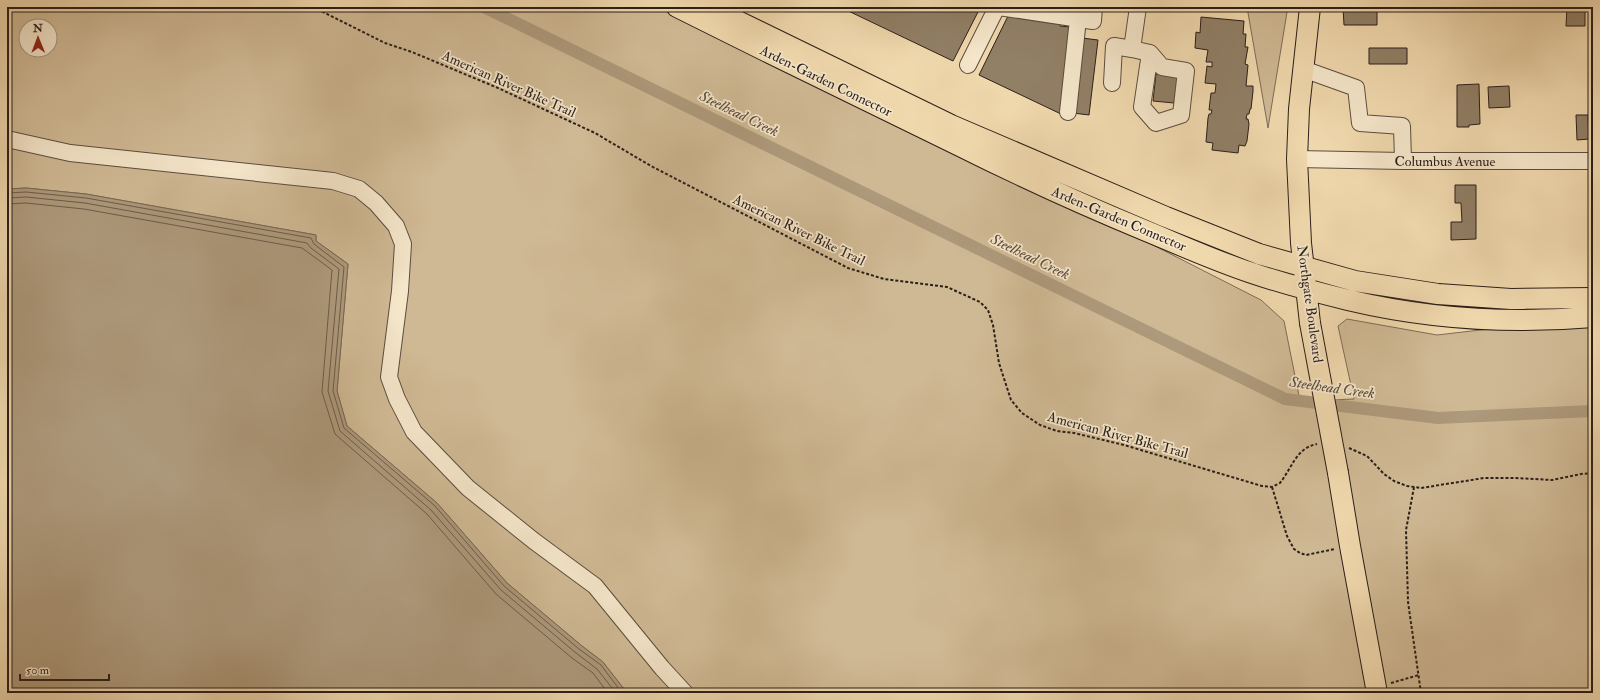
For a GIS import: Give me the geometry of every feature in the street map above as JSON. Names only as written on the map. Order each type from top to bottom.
[{"type":"main road","name":"Arden-Garden Connector","points":[[677,7],[881,108],[1063,195],[1223,263],[1306,290],[1351,301],[1394,309],[1476,319],[1534,320],[1593,317]]},
{"type":"main road","name":"Arden-Garden Connector","points":[[708,7],[901,101],[998,145],[1259,254],[1355,281],[1438,294],[1511,299],[1593,298]]},
{"type":"main road","name":"Northgate Boulevard","points":[[1310,7],[1302,69],[1297,159],[1306,290],[1310,323],[1376,690]]},
{"type":"street","points":[[968,65],[998,7],[1093,21],[1094,7]]},
{"type":"street","points":[[1132,49],[1138,7]]},
{"type":"street","points":[[1068,112],[1078,19]]},
{"type":"street","points":[[1112,83],[1114,46],[1150,53]]},
{"type":"street","points":[[1302,69],[1356,88],[1360,122],[1402,126],[1403,161]]},
{"type":"street","points":[[7,139],[70,153],[333,181],[358,189],[376,203],[396,226],[403,244],[400,291],[389,377],[397,399],[414,432],[468,488],[534,541],[595,586],[662,668],[685,693]]},
{"type":"street","name":"Columbus Avenue","points":[[1297,159],[1403,161],[1593,160]]},
{"type":"path","name":"American River Bike Trail","points":[[313,7],[385,43],[412,52],[498,88],[595,133],[651,166],[848,268],[884,279],[947,287],[980,302],[988,310],[993,325],[999,363],[1011,400],[1022,413],[1040,425],[1057,431],[1074,433],[1124,445],[1198,466],[1236,479],[1272,487]]},
{"type":"path","points":[[1318,444],[1303,450],[1280,483],[1272,487],[1287,536],[1292,546],[1297,551],[1306,555],[1350,546]]},
{"type":"path","points":[[1344,446],[1367,456],[1381,471],[1394,481],[1414,487],[1431,487],[1484,478],[1552,480],[1581,474],[1593,474]]},
{"type":"path","points":[[1414,487],[1406,530],[1408,602],[1421,693]]},
{"type":"path","points":[[1376,690],[1419,676]]},
{"type":"shaded area","points":[[7,7],[686,7],[1261,300],[1284,321],[1300,401],[1354,399],[1338,326],[1347,319],[1437,335],[1593,317],[1593,693],[627,693],[603,662],[507,583],[437,503],[347,426],[337,391],[348,264],[316,241],[316,235],[86,194],[26,188],[7,189]]},
{"type":"shaded area","points":[[1247,7],[1283,7],[1287,12],[1268,128]]},
{"type":"water","points":[[26,188],[86,194],[316,235],[316,241],[348,264],[337,391],[347,426],[437,503],[507,583],[603,662],[627,693],[7,693],[7,189]]},
{"type":"building","points":[[840,7],[952,7],[979,10],[953,61]]},
{"type":"building","points":[[1049,7],[1083,7],[1083,11]]},
{"type":"building","points":[[1343,7],[1377,7],[1377,25],[1344,25]]},
{"type":"building","points":[[1567,7],[1585,7],[1585,26],[1566,26]]},
{"type":"building","points":[[1009,14],[1060,21],[1060,26],[1070,27],[1061,114],[979,75]]},
{"type":"building","points":[[1201,17],[1244,21],[1243,34],[1246,34],[1245,47],[1248,47],[1245,64],[1248,65],[1246,86],[1253,86],[1253,91],[1251,109],[1249,114],[1247,114],[1246,119],[1248,119],[1249,124],[1247,141],[1245,146],[1239,145],[1238,153],[1212,150],[1213,143],[1206,142],[1208,118],[1212,110],[1209,110],[1211,93],[1215,93],[1216,84],[1205,83],[1207,66],[1212,67],[1212,62],[1206,62],[1208,50],[1195,48],[1196,32],[1200,33]]},
{"type":"building","points":[[1082,38],[1098,40],[1089,115],[1073,113]]},
{"type":"building","points":[[1369,48],[1407,48],[1407,64],[1369,64]]},
{"type":"building","points":[[1156,74],[1178,76],[1174,103],[1153,101]]},
{"type":"building","points":[[1479,84],[1480,124],[1469,125],[1469,127],[1457,127],[1457,85]]},
{"type":"building","points":[[1509,86],[1510,107],[1489,108],[1488,87]]},
{"type":"building","points":[[1576,115],[1588,115],[1589,139],[1577,140]]},
{"type":"building","points":[[1455,185],[1476,185],[1476,239],[1451,240],[1451,222],[1462,222],[1461,203],[1455,203]]},
{"type":"waterway","name":"Steelhead Creek","points":[[484,7],[1285,399],[1438,418],[1593,411]]}]
